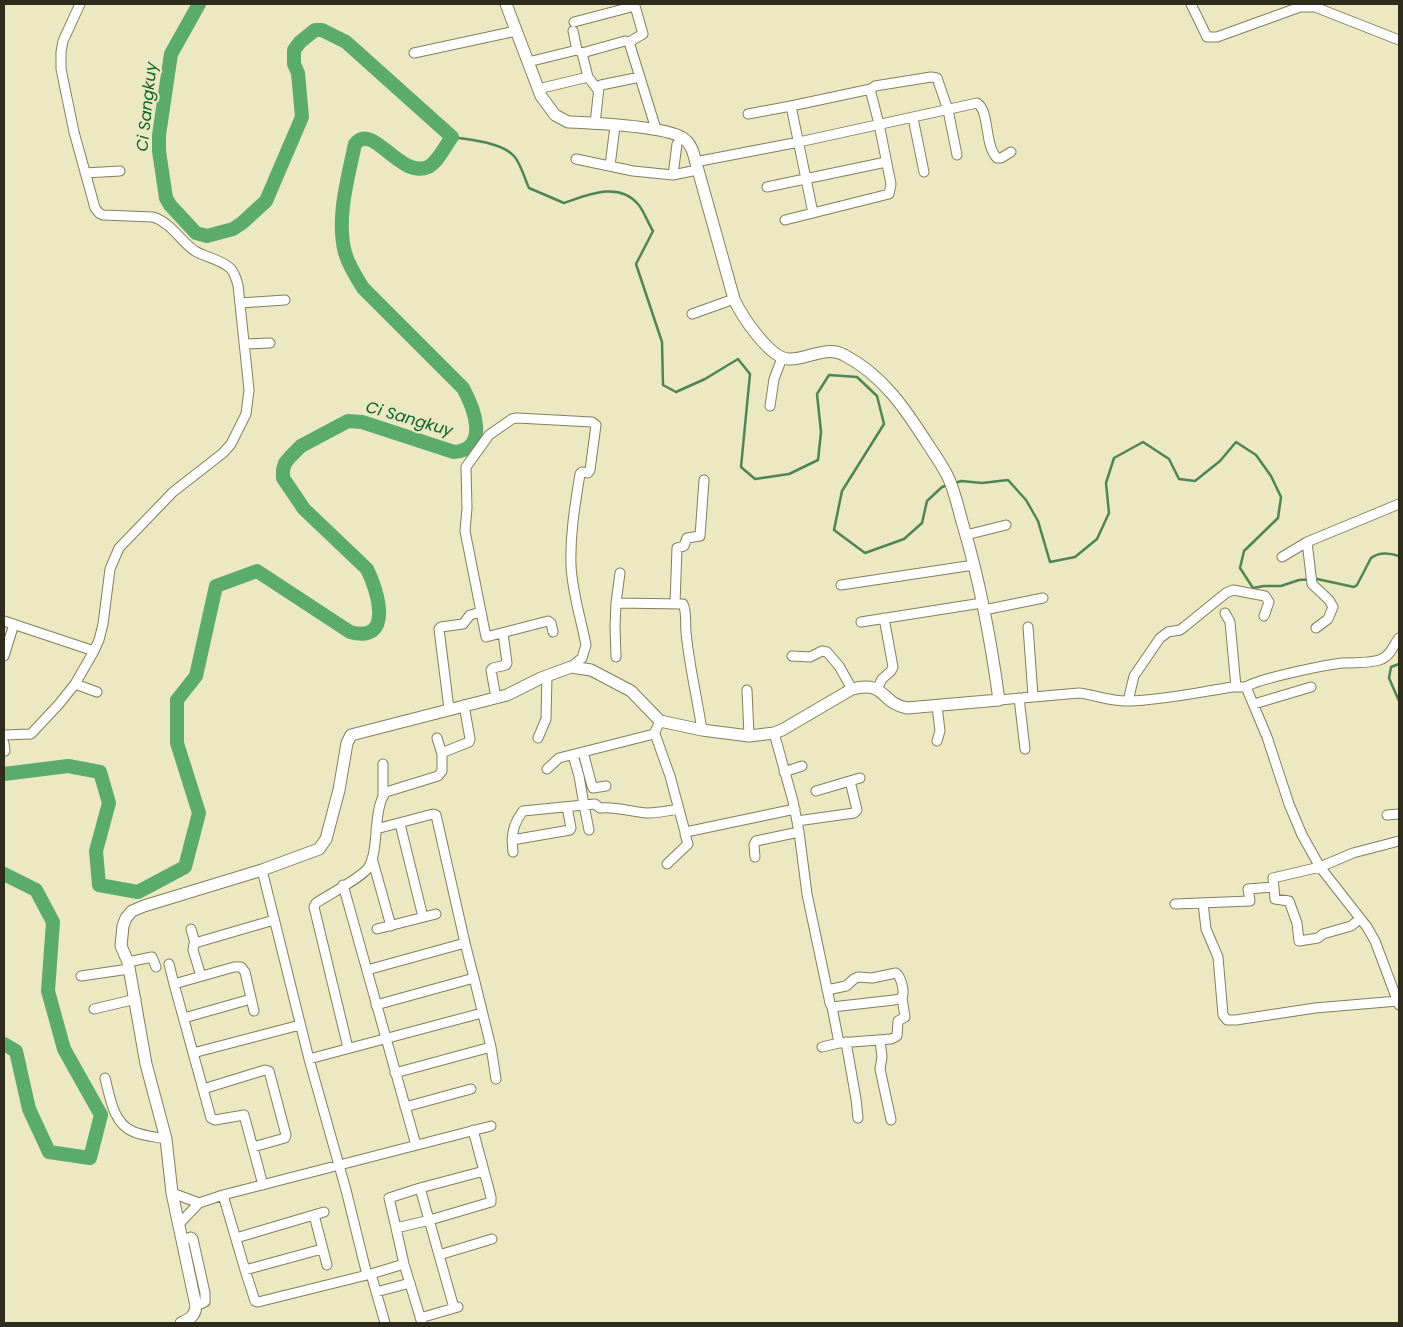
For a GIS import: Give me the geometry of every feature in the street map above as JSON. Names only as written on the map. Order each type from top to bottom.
[{"type":"street","points":[[4,736],[31,734],[75,684],[99,640],[103,624],[110,569],[119,548],[174,492],[224,453],[231,444],[246,414],[249,390],[240,303],[236,279],[232,270],[223,262],[196,251],[161,219],[99,214],[95,208],[72,124],[61,60],[63,41],[80,4]]},
{"type":"street","points":[[506,4],[538,89],[545,104],[555,116],[568,122],[656,130],[674,134],[685,139],[690,146],[734,299],[749,324],[769,347],[782,358],[793,359],[832,352],[844,355],[886,386],[900,402],[947,474],[952,489],[974,565],[983,607],[998,700]]},
{"type":"street","points":[[1191,4],[1207,37],[1211,38],[1314,5],[1399,40]]},
{"type":"street","points":[[528,62],[579,52],[625,41],[629,42],[643,34],[635,6],[573,27],[579,52],[588,77],[598,90]]},
{"type":"street","points":[[414,53],[516,31]]},
{"type":"street","points":[[629,42],[656,130]]},
{"type":"street","points":[[538,89],[588,77]]},
{"type":"street","points":[[595,124],[598,90],[601,85],[640,77]]},
{"type":"street","points":[[748,114],[871,90],[875,86],[934,77],[940,82],[957,155]]},
{"type":"street","points":[[785,220],[887,196],[891,184],[871,90]]},
{"type":"street","points":[[576,159],[639,172],[673,175],[696,166],[975,104],[979,105],[982,109],[990,148],[994,155],[997,158],[1001,158],[1011,152]]},
{"type":"street","points":[[791,106],[813,213]]},
{"type":"street","points":[[913,118],[924,172]]},
{"type":"street","points":[[610,166],[615,126]]},
{"type":"street","points":[[673,175],[677,144]]},
{"type":"street","points":[[767,187],[886,162]]},
{"type":"street","points":[[85,173],[120,170]]},
{"type":"street","points":[[692,314],[734,299]]},
{"type":"street","points":[[240,303],[285,300]]},
{"type":"street","points":[[245,344],[270,343]]},
{"type":"street","points":[[770,406],[774,379],[782,358]]},
{"type":"street","points":[[181,1323],[195,1315],[172,1193],[166,1139],[146,1064],[129,966],[121,946],[121,937],[126,918],[132,911],[144,906],[262,870],[314,852],[323,845],[339,790],[347,743],[351,734],[507,695],[571,667],[582,658],[586,645],[573,580],[571,535],[580,474],[582,472],[588,473],[590,470],[596,428],[594,422],[517,418],[512,419],[489,436],[466,467],[467,508],[465,531],[486,637],[548,621],[551,623],[553,632]]},
{"type":"street","points":[[675,604],[678,548],[684,546],[687,538],[700,536],[704,480]]},
{"type":"street","points":[[1282,557],[1307,542],[1399,504]]},
{"type":"street","points":[[966,535],[1006,525]]},
{"type":"street","points":[[1307,542],[1313,586],[1333,607],[1328,619],[1316,628]]},
{"type":"street","points":[[841,584],[974,565]]},
{"type":"street","points":[[616,657],[616,603],[620,573]]},
{"type":"street","points":[[1128,701],[1134,676],[1160,638],[1168,632],[1180,630],[1226,592],[1233,590],[1265,596],[1269,602],[1264,616]]},
{"type":"street","points":[[861,622],[1043,598]]},
{"type":"street","points":[[616,603],[683,604],[691,672],[702,730]]},
{"type":"street","points":[[449,709],[439,628],[463,624],[470,615],[481,612]]},
{"type":"street","points":[[1225,613],[1230,622],[1236,687]]},
{"type":"street","points":[[874,688],[893,667],[884,618]]},
{"type":"street","points":[[4,621],[94,651]]},
{"type":"street","points":[[4,656],[14,624]]},
{"type":"street","points":[[1028,627],[1033,696]]},
{"type":"street","points":[[496,698],[491,670],[507,663],[503,633]]},
{"type":"street","points":[[571,667],[590,670],[631,691],[660,720],[702,730],[749,736],[774,733],[782,730],[852,690],[863,686],[874,688],[901,707],[907,708],[1033,696],[1079,694],[1089,694],[1107,700],[1128,701],[1246,687],[1250,684],[1315,668],[1343,663],[1372,662],[1383,658],[1391,652],[1399,638]]},
{"type":"street","points":[[792,656],[810,657],[822,651],[828,652],[839,666],[852,690]]},
{"type":"street","points":[[538,738],[546,719],[547,676]]},
{"type":"street","points":[[75,684],[97,692]]},
{"type":"street","points":[[1203,903],[1206,929],[1218,957],[1223,1015],[1227,1020],[1315,1008],[1398,1003],[1375,941],[1320,867],[1296,823],[1254,704],[1246,687]]},
{"type":"street","points":[[1254,704],[1311,687]]},
{"type":"street","points":[[747,690],[749,736]]},
{"type":"street","points":[[1019,698],[1025,748]]},
{"type":"street","points":[[442,754],[446,750],[466,744],[470,739],[464,705]]},
{"type":"street","points":[[936,706],[940,731],[937,741]]},
{"type":"street","points":[[660,720],[655,734],[670,776],[688,844],[667,864]]},
{"type":"street","points":[[774,733],[795,809],[808,900],[827,990],[856,1099],[858,1118]]},
{"type":"street","points":[[547,769],[554,761],[655,734]]},
{"type":"street","points":[[383,795],[388,790],[438,776],[442,771],[442,754],[437,738]]},
{"type":"street","points":[[583,752],[593,788],[606,786]]},
{"type":"street","points":[[573,755],[589,830]]},
{"type":"street","points":[[348,1048],[314,906],[365,872],[370,866],[383,795],[383,764]]},
{"type":"street","points":[[784,772],[802,766]]},
{"type":"street","points":[[816,791],[860,778]]},
{"type":"street","points":[[797,821],[854,813],[856,810],[850,781]]},
{"type":"street","points":[[513,852],[513,828],[523,810],[595,804],[600,808],[615,806],[620,809],[647,813],[679,809]]},
{"type":"street","points":[[512,840],[570,830],[567,807]]},
{"type":"street","points":[[685,832],[795,809]]},
{"type":"street","points":[[376,829],[433,814],[436,815],[491,1047],[496,1079]]},
{"type":"street","points":[[1387,815],[1399,814]]},
{"type":"street","points":[[400,824],[422,917]]},
{"type":"street","points":[[756,857],[754,845],[756,841],[799,832]]},
{"type":"street","points":[[1360,919],[1351,926],[1322,934],[1318,938],[1299,941],[1297,923],[1292,914],[1291,904],[1289,901],[1275,899],[1273,881],[1275,877],[1320,867],[1353,853],[1399,841]]},
{"type":"street","points":[[372,857],[391,926]]},
{"type":"street","points":[[262,870],[309,1059],[369,1274],[385,1323]]},
{"type":"street","points":[[343,886],[416,1145]]},
{"type":"street","points":[[1175,904],[1250,901],[1248,889],[1274,887]]},
{"type":"street","points":[[377,929],[436,914]]},
{"type":"street","points":[[196,942],[274,920]]},
{"type":"street","points":[[191,929],[196,942],[193,950],[201,976]]},
{"type":"street","points":[[366,970],[465,943]]},
{"type":"street","points":[[81,976],[129,966],[152,957],[156,967]]},
{"type":"street","points":[[169,964],[212,1120],[244,1115],[263,1185]]},
{"type":"street","points":[[174,984],[234,967],[241,967],[245,972],[254,1011]]},
{"type":"street","points":[[822,1046],[896,1038],[898,1021],[905,1017],[902,998],[904,993],[899,975],[896,973],[872,978],[858,978],[846,986],[827,990]]},
{"type":"street","points":[[376,1005],[474,978]]},
{"type":"street","points":[[832,1007],[902,998]]},
{"type":"street","points":[[94,1009],[136,999]]},
{"type":"street","points":[[184,1018],[251,999]]},
{"type":"street","points":[[309,1059],[482,1012]]},
{"type":"street","points":[[194,1053],[300,1025]]},
{"type":"street","points":[[880,1040],[882,1057],[880,1069],[891,1120]]},
{"type":"street","points":[[395,1073],[491,1047]]},
{"type":"street","points":[[203,1088],[269,1071],[286,1135],[285,1138],[253,1147]]},
{"type":"street","points":[[104,1078],[118,1118],[126,1127],[134,1132],[166,1139]]},
{"type":"street","points":[[405,1107],[471,1089]]},
{"type":"street","points":[[178,1224],[199,1203],[223,1195],[491,1126]]},
{"type":"street","points":[[396,1228],[489,1204],[492,1199],[473,1130]]},
{"type":"street","points":[[420,1188],[439,1255],[457,1308],[421,1321],[404,1264],[389,1198],[420,1188],[484,1171]]},
{"type":"street","points":[[172,1193],[199,1203]]},
{"type":"street","points":[[223,1195],[254,1299],[258,1302],[404,1264]]},
{"type":"street","points":[[236,1238],[324,1212]]},
{"type":"street","points":[[314,1215],[327,1265]]},
{"type":"street","points":[[439,1255],[492,1239]]},
{"type":"street","points":[[245,1270],[322,1249]]},
{"type":"street","points":[[376,1292],[410,1283]]},
{"type":"waterway","name":"Ci Sangkuy","points":[[4,774],[68,766],[100,772],[109,803],[96,851],[99,885],[138,892],[185,867],[199,813],[177,743],[177,700],[196,676],[216,586],[257,571],[350,632],[364,634],[373,630],[378,623],[378,602],[367,569],[304,509],[283,478],[285,463],[301,446],[348,421],[362,422],[454,452],[465,449],[472,444],[476,436],[474,416],[463,388],[363,288],[355,276],[345,253],[343,240],[342,212],[355,144],[362,139],[370,140],[397,159],[417,169],[432,165],[452,137],[346,42],[322,30],[315,30],[300,42],[294,50],[294,64],[298,73],[302,117],[266,201],[233,229],[207,236],[196,233],[170,205],[166,198],[159,151],[159,135],[171,54],[199,4]]},
{"type":"waterway","points":[[452,137],[485,142],[509,151],[519,163],[529,188],[564,203],[592,194],[612,191],[630,197],[638,204],[653,231],[636,264],[662,342],[663,385],[676,392],[705,379],[738,359],[750,374],[741,467],[755,479],[789,474],[818,460],[821,432],[817,394],[829,375],[857,377],[877,396],[884,424],[842,491],[834,530],[865,553],[904,539],[922,523],[927,501],[942,487],[948,485]]},
{"type":"waterway","points":[[955,483],[961,481],[982,483],[1008,480],[1026,500],[1038,521],[1050,562],[1075,557],[1097,539],[1109,513],[1106,483],[1114,458],[1143,442],[1169,459],[1179,479],[1195,481],[1220,461],[1236,442],[1256,455],[1271,476],[1281,497],[1278,518],[1244,551],[1240,568],[1253,588],[1281,586],[1299,580],[1317,579],[1354,587],[1357,585],[1371,558],[1385,554],[1399,556]]},
{"type":"waterway","points":[[1399,664],[1391,667],[1389,678],[1399,701]]},
{"type":"waterway","name":"Ci Sangkuy","points":[[4,874],[36,890],[53,922],[48,991],[64,1049],[101,1115],[90,1158],[49,1152],[29,1109],[16,1051],[4,1044]]}]
